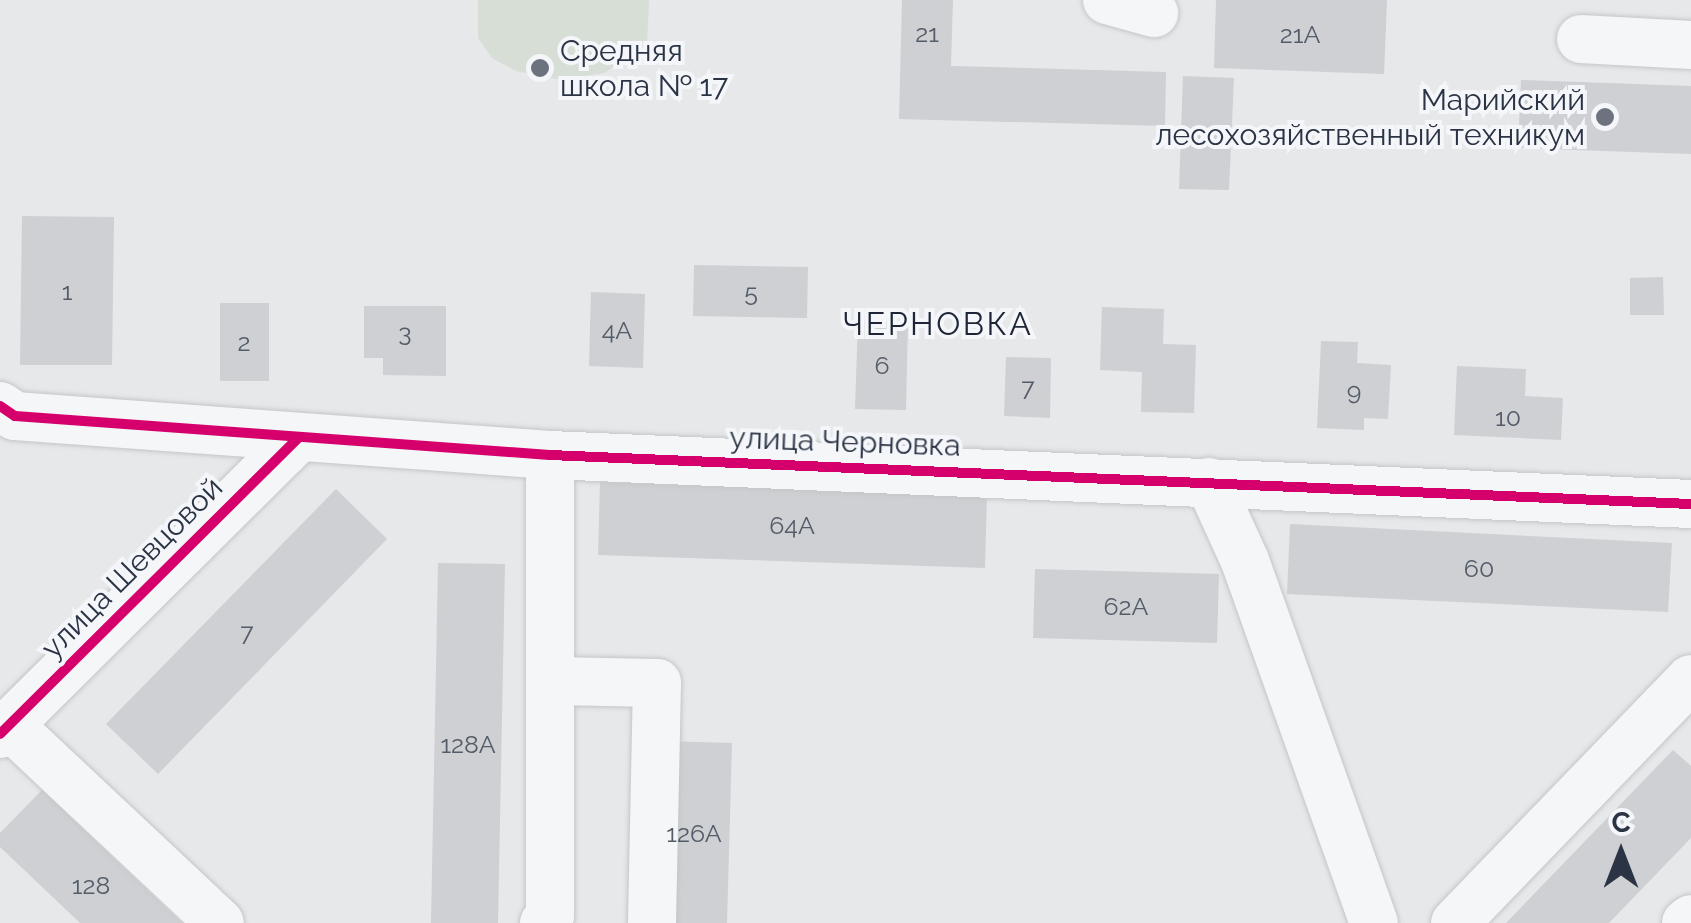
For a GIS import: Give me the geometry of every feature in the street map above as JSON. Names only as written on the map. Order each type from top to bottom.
[{"type":"street","points":[[1106,0],[1154,12]]},
{"type":"street","points":[[1581,39],[1691,45]]},
{"type":"street","name":"улица Черновка","points":[[0,406],[16,416],[550,455],[1691,504]]},
{"type":"street","name":"улица Шевцовой","points":[[5,730],[299,437]]},
{"type":"street","points":[[550,455],[555,921]]},
{"type":"street","points":[[1209,482],[1245,561],[1374,923]]},
{"type":"street","points":[[1455,923],[1691,679]]},
{"type":"street","points":[[552,681],[657,683],[652,923]]},
{"type":"street","points":[[5,730],[220,923]]},
{"type":"shaded area","points":[[478,0],[649,0],[647,46],[604,73],[562,80],[516,71],[492,58],[478,38]]},
{"type":"building","points":[[902,0],[953,0],[951,66],[1166,72],[1165,126],[899,119]]},
{"type":"building","points":[[1216,0],[1387,0],[1384,74],[1214,68]]},
{"type":"building","points":[[1183,76],[1234,78],[1229,190],[1179,189]]},
{"type":"building","name":"Марийский лесохозяйственный техникум","points":[[1521,80],[1691,86],[1691,154],[1518,148]]},
{"type":"building","points":[[22,216],[114,217],[112,365],[20,365]]},
{"type":"building","points":[[694,265],[808,267],[807,318],[693,316]]},
{"type":"building","points":[[1663,277],[1664,315],[1630,315],[1630,278]]},
{"type":"building","points":[[591,292],[645,294],[643,368],[589,366]]},
{"type":"building","points":[[220,303],[269,303],[269,381],[220,381]]},
{"type":"building","points":[[364,306],[446,306],[446,376],[383,375],[383,358],[364,358]]},
{"type":"building","points":[[1102,307],[1164,309],[1163,344],[1196,345],[1194,413],[1141,412],[1142,372],[1100,370]]},
{"type":"building","points":[[858,320],[908,322],[906,410],[855,409]]},
{"type":"building","points":[[1321,341],[1358,342],[1357,363],[1391,365],[1388,419],[1364,418],[1364,430],[1317,428]]},
{"type":"building","points":[[1006,357],[1051,358],[1050,418],[1004,416]]},
{"type":"building","points":[[1457,366],[1526,369],[1525,396],[1563,398],[1561,440],[1454,435]]},
{"type":"building","points":[[600,482],[987,495],[985,568],[598,555]]},
{"type":"building","points":[[336,489],[387,539],[158,774],[106,724]]},
{"type":"building","points":[[1290,524],[1672,543],[1668,612],[1287,594]]},
{"type":"building","points":[[438,563],[505,564],[498,923],[431,923]]},
{"type":"building","points":[[1035,569],[1219,574],[1217,643],[1033,638]]},
{"type":"building","points":[[661,741],[732,743],[727,923],[656,923]]},
{"type":"building","points":[[1673,750],[1691,766],[1691,838],[1609,923],[1506,923]]},
{"type":"building","points":[[42,790],[182,923],[80,923],[0,847],[0,833]]},
{"type":"cycle path","points":[[0,406],[15,416],[550,455],[1691,504]]},
{"type":"cycle path","points":[[0,734],[299,437]]},
{"type":"place","name":"Средняя школа № 17","points":[[540,68]]},
{"type":"place","name":"Марийский лесохозяйственный техникум","points":[[1605,117]]},
{"type":"district","name":"ЧЕРНОВКА","points":[[938,324]]}]
